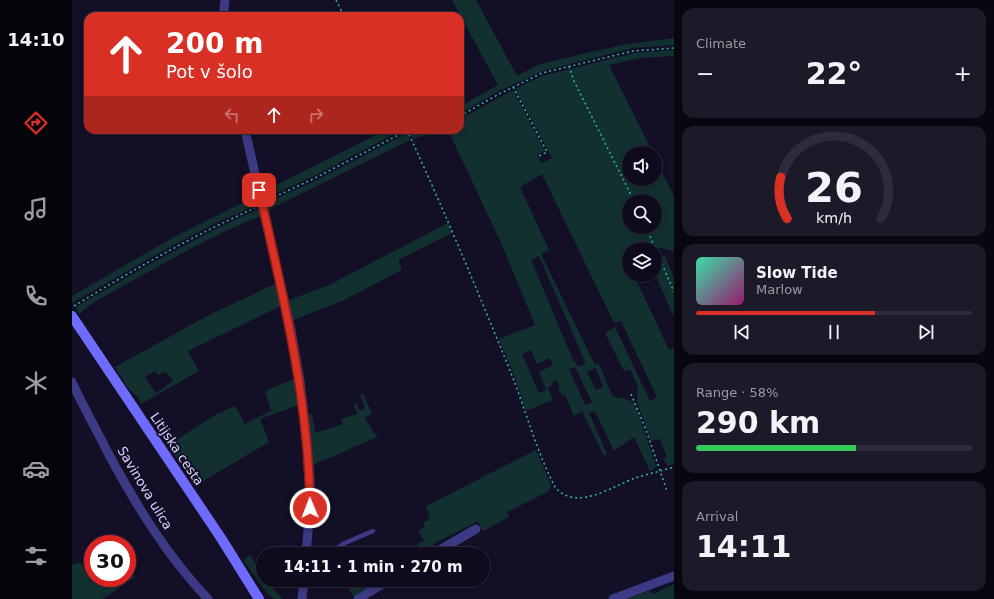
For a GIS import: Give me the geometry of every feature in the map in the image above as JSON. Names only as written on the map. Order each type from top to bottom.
[{"type":"main road","name":"Litijska cesta","points":[[73,311],[259,599]]},
{"type":"street","points":[[224,12],[226,0]]},
{"type":"street","points":[[246,134],[291,330],[300,381],[310,479],[310,508],[307,547]]},
{"type":"street","name":"Savinova ulica","points":[[72,382],[132,498],[175,561],[208,599]]},
{"type":"street","points":[[445,547],[476,529]]},
{"type":"street","points":[[613,599],[674,576]]},
{"type":"street","points":[[302,599],[303,587]]},
{"type":"street","points":[[358,599],[378,587]]},
{"type":"lane","points":[[339,547],[372,531]]},
{"type":"path","points":[[336,0],[342,12]]},
{"type":"path","points":[[464,114],[542,73],[633,51],[674,48]]},
{"type":"path","points":[[569,66],[574,81],[630,194]]},
{"type":"path","points":[[513,87],[547,152],[539,156]]},
{"type":"path","points":[[73,311],[168,251],[400,134]]},
{"type":"path","points":[[410,134],[509,368],[539,453],[558,491],[568,497],[581,498],[600,493],[630,480],[674,466]]},
{"type":"path","points":[[649,234],[674,292]]},
{"type":"path","points":[[631,394],[667,491]]},
{"type":"green space","points":[[452,0],[476,0],[517,76],[538,65],[627,44],[674,38],[674,45],[633,48],[543,71],[499,91],[464,112],[464,104],[498,85],[464,22],[464,12],[458,12]]},
{"type":"green space","points":[[674,50],[674,56],[641,58],[609,65],[650,146],[622,146],[622,186],[662,186],[662,172],[674,196],[674,251],[662,248],[662,242],[622,242],[622,282],[637,282],[669,350],[674,348],[674,464],[668,466],[663,459],[667,457],[660,439],[651,441],[637,402],[638,387],[630,369],[624,371],[605,333],[615,327],[650,401],[657,397],[621,321],[614,323],[542,174],[520,187],[549,250],[541,254],[595,365],[599,364],[613,397],[627,399],[635,404],[656,467],[650,471],[634,437],[614,451],[595,411],[589,413],[607,454],[604,456],[582,411],[574,416],[565,395],[562,396],[558,388],[559,386],[556,380],[548,388],[553,400],[526,411],[513,372],[499,339],[535,325],[502,245],[450,134],[464,134],[464,117],[513,90],[545,151],[537,155],[542,163],[552,158],[515,89],[542,76],[634,53]],"holes":[[[539,256],[586,364],[577,367],[576,362],[574,362],[531,260]],[[531,350],[537,364],[550,358],[553,365],[539,372],[546,390],[539,393],[522,354]],[[575,367],[592,402],[585,405],[569,369]],[[596,368],[603,387],[596,390],[587,372]]]},
{"type":"green space","points":[[378,134],[394,134],[314,176],[263,199],[262,192]]},
{"type":"green space","points":[[407,134],[410,140],[272,208],[267,213],[265,206],[268,202],[317,180]]},
{"type":"green space","points":[[411,134],[431,134],[413,139]]},
{"type":"green space","points":[[256,196],[257,205],[220,221],[166,249],[72,303],[72,296],[174,237]]},
{"type":"green space","points":[[258,209],[263,215],[213,237],[181,254],[91,304],[79,314],[76,309],[76,307],[166,255],[211,231]]},
{"type":"green space","points":[[448,223],[452,233],[398,260],[402,270],[344,300],[291,321],[287,301],[331,284]]},
{"type":"green space","points":[[665,256],[674,279],[674,317],[658,282],[662,282],[662,258]]},
{"type":"green space","points":[[277,283],[283,305],[188,351],[199,371],[141,404],[138,397],[127,387],[115,367],[209,315]],"holes":[[[155,371],[158,375],[166,372],[173,381],[156,393],[145,377]]]},
{"type":"green space","points":[[299,377],[304,403],[260,419],[269,442],[195,486],[168,445],[217,414],[235,406],[245,424],[271,411],[265,391]]},
{"type":"green space","points":[[363,394],[372,413],[365,418],[377,437],[313,465],[309,415],[312,414],[315,433],[343,424],[341,419],[357,414],[354,404],[356,403],[360,411],[365,408],[360,395]]},
{"type":"green space","points":[[536,450],[551,485],[549,491],[507,512],[509,517],[483,531],[478,521],[433,544],[434,547],[419,547],[417,544],[424,541],[418,531],[425,526],[423,523],[429,520],[427,516],[430,515],[426,506]]},
{"type":"green space","points":[[250,555],[256,565],[256,578],[243,560]]},
{"type":"green space","points":[[81,563],[84,567],[84,587],[120,587],[103,599],[72,599],[72,565]]},
{"type":"green space","points":[[674,584],[674,599],[625,599],[649,591],[653,594]]},
{"type":"green space","points":[[262,587],[272,587],[282,599],[274,599]]},
{"type":"green space","points":[[348,587],[373,587],[354,598]]},
{"type":"route","points":[[259,190],[291,330],[300,381],[310,479],[310,508]]}]
